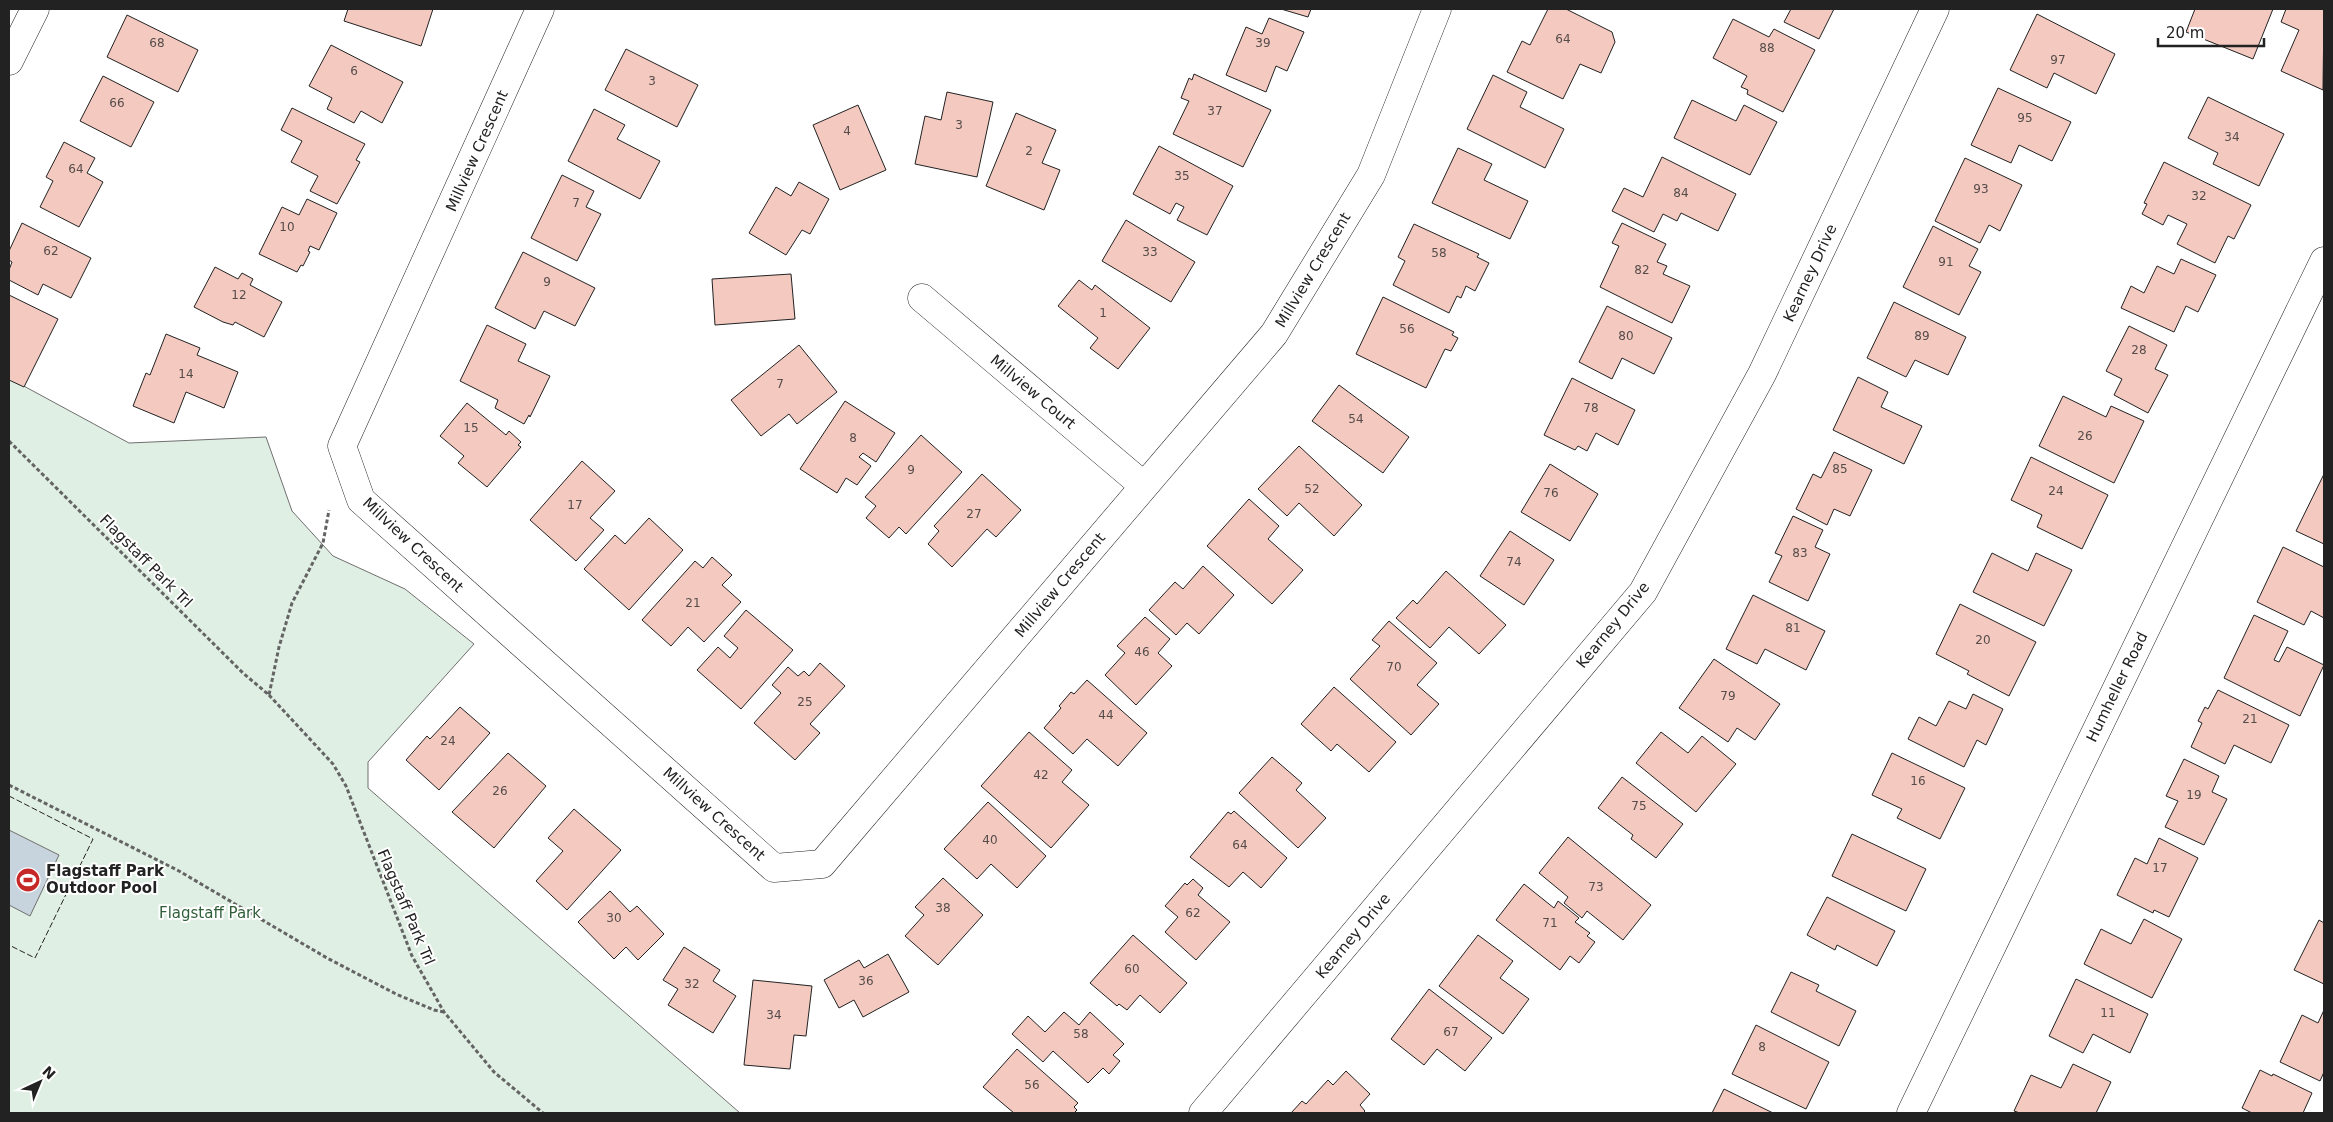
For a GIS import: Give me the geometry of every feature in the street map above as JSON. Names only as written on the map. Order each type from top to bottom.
[{"type":"street","points":[[9,61],[35,9]]},
{"type":"street","name":"Millview Crescent","points":[[540,9],[342,446],[361,500],[774,868],[822,864],[1274,334],[1371,175],[1437,9]]},
{"type":"street","name":"Kearney Drive","points":[[1203,1113],[1643,592],[1762,374],[1935,9]]},
{"type":"street","name":"Humheller Road","points":[[1911,1113],[2324,261]]},
{"type":"street","name":"Millview Court","points":[[922,298],[1144,486]]},
{"type":"path","name":"Flagstaff Park Trl","points":[[9,441],[243,673],[269,695],[333,764],[346,786],[412,956],[444,1012],[494,1072],[544,1113]]},
{"type":"path","points":[[269,695],[279,647],[292,603],[323,542],[331,504]]},
{"type":"path","points":[[9,785],[179,872],[335,963],[396,994],[434,1010],[444,1012]]},
{"type":"green space","name":"Flagstaff Park","points":[[9,378],[129,443],[266,437],[292,511],[333,556],[405,589],[474,644],[368,762],[368,788],[740,1113],[9,1113]]},
{"type":"shaded area","name":"Flagstaff Park Outdoor Pool","points":[[9,830],[59,855],[30,916],[9,905]]},
{"type":"building","points":[[348,9],[433,9],[421,46],[344,21]]},
{"type":"building","points":[[1281,9],[1311,9],[1308,17]]},
{"type":"building","points":[[1548,9],[1566,9],[1612,32],[1615,42],[1601,73],[1580,64],[1563,99],[1507,72],[1522,41],[1530,45]]},
{"type":"building","points":[[1791,9],[1834,9],[1819,39],[1784,22]]},
{"type":"building","points":[[2195,9],[2273,9],[2253,59],[2186,32]]},
{"type":"building","points":[[2286,9],[2324,9],[2323,90],[2281,71],[2299,30],[2281,22]]},
{"type":"building","points":[[2037,14],[2115,54],[2096,94],[2054,73],[2047,88],[2010,70]]},
{"type":"building","points":[[127,15],[198,50],[178,92],[107,57]]},
{"type":"building","points":[[1269,18],[1304,32],[1287,71],[1276,66],[1266,92],[1226,75],[1246,27],[1262,34]]},
{"type":"building","points":[[1733,19],[1769,37],[1774,29],[1815,50],[1783,112],[1747,94],[1748,90],[1741,87],[1747,76],[1713,58]]},
{"type":"building","points":[[331,45],[403,82],[382,123],[361,111],[354,123],[327,109],[332,98],[309,86]]},
{"type":"building","points":[[626,49],[698,85],[677,127],[605,90]]},
{"type":"building","points":[[1194,74],[1271,110],[1243,167],[1173,134],[1189,101],[1181,98],[1189,78],[1192,80]]},
{"type":"building","points":[[1493,75],[1527,92],[1520,107],[1564,129],[1545,168],[1467,129]]},
{"type":"building","points":[[103,76],[154,102],[131,147],[80,121]]},
{"type":"building","points":[[1998,88],[2071,122],[2052,161],[2019,145],[2011,163],[1971,145]]},
{"type":"building","points":[[947,92],[993,102],[977,177],[915,164],[925,116],[941,120]]},
{"type":"building","points":[[2208,97],[2284,134],[2259,186],[2213,164],[2218,153],[2188,138]]},
{"type":"building","points":[[1692,100],[1736,121],[1744,105],[1777,122],[1750,175],[1674,138]]},
{"type":"building","points":[[858,105],[886,170],[840,190],[813,125]]},
{"type":"building","points":[[292,108],[365,144],[356,160],[360,162],[337,204],[310,191],[318,176],[291,162],[302,141],[281,130]]},
{"type":"building","points":[[594,109],[625,125],[617,139],[660,161],[640,199],[568,161]]},
{"type":"building","points":[[1016,113],[1056,130],[1042,163],[1060,170],[1044,210],[986,186]]},
{"type":"building","points":[[64,142],[95,158],[87,173],[103,182],[79,227],[40,207],[53,181],[46,177]]},
{"type":"building","points":[[1159,146],[1233,186],[1207,235],[1177,220],[1184,207],[1176,203],[1170,214],[1133,194]]},
{"type":"building","points":[[1458,148],[1492,164],[1484,180],[1528,201],[1510,239],[1432,203]]},
{"type":"building","points":[[1662,157],[1736,194],[1718,231],[1681,213],[1677,221],[1663,214],[1654,232],[1612,211],[1624,188],[1643,197]]},
{"type":"building","points":[[1965,158],[2022,185],[2000,231],[1989,225],[1980,243],[1935,221]]},
{"type":"building","points":[[2164,162],[2251,205],[2234,239],[2228,236],[2215,263],[2177,244],[2187,224],[2168,215],[2163,225],[2142,214],[2147,204],[2144,203]]},
{"type":"building","points":[[562,175],[594,191],[586,207],[601,214],[577,261],[531,238]]},
{"type":"building","points":[[799,182],[829,199],[810,234],[802,230],[786,255],[749,233],[776,187],[791,196]]},
{"type":"building","points":[[307,199],[337,213],[319,250],[310,246],[308,251],[310,252],[303,266],[301,265],[297,272],[259,254],[282,207],[299,215]]},
{"type":"building","points":[[1126,220],[1195,262],[1171,302],[1102,261]]},
{"type":"building","points":[[22,223],[91,258],[71,298],[43,284],[38,295],[9,280],[9,270],[12,262],[9,260],[9,251]]},
{"type":"building","points":[[1622,223],[1666,244],[1657,262],[1667,266],[1663,274],[1690,286],[1672,323],[1600,287],[1619,246],[1612,243]]},
{"type":"building","points":[[1414,224],[1479,254],[1477,257],[1489,263],[1475,291],[1466,286],[1461,298],[1457,296],[1449,313],[1393,285],[1405,261],[1398,257]]},
{"type":"building","points":[[1933,226],[1978,249],[1969,266],[1981,272],[1959,315],[1903,287]]},
{"type":"building","points":[[523,252],[595,288],[575,326],[544,311],[535,329],[495,308]]},
{"type":"building","points":[[2181,259],[2216,275],[2198,312],[2186,306],[2174,332],[2121,308],[2131,286],[2144,293],[2157,266],[2174,274]]},
{"type":"building","points":[[215,267],[238,279],[242,273],[253,279],[250,285],[282,302],[264,337],[235,322],[233,325],[223,322],[194,307]]},
{"type":"building","points":[[791,274],[795,319],[715,325],[712,279]]},
{"type":"building","points":[[1079,280],[1092,290],[1095,285],[1150,328],[1118,369],[1090,348],[1098,338],[1058,306]]},
{"type":"building","points":[[9,295],[58,319],[24,387],[9,380]]},
{"type":"building","points":[[1383,297],[1454,332],[1452,335],[1458,338],[1451,351],[1445,349],[1426,388],[1356,354]]},
{"type":"building","points":[[1894,302],[1966,337],[1948,375],[1915,360],[1906,377],[1867,358]]},
{"type":"building","points":[[1607,306],[1672,338],[1654,374],[1622,358],[1612,379],[1579,362]]},
{"type":"building","points":[[487,325],[526,344],[518,361],[550,376],[530,417],[529,415],[524,424],[495,408],[498,400],[460,381]]},
{"type":"building","points":[[2129,326],[2167,345],[2155,369],[2168,375],[2148,413],[2114,395],[2122,379],[2106,371]]},
{"type":"building","points":[[166,334],[200,348],[197,355],[238,372],[224,408],[186,392],[174,423],[133,406],[146,373],[150,375]]},
{"type":"building","points":[[799,345],[837,392],[797,424],[789,414],[761,436],[731,400]]},
{"type":"building","points":[[1858,377],[1888,392],[1881,407],[1922,426],[1904,464],[1833,430]]},
{"type":"building","points":[[1572,378],[1635,410],[1618,445],[1596,433],[1587,451],[1578,446],[1575,450],[1544,435]]},
{"type":"building","points":[[1339,385],[1409,437],[1383,473],[1312,421]]},
{"type":"building","points":[[2063,396],[2106,417],[2111,406],[2144,421],[2114,483],[2039,446]]},
{"type":"building","points":[[845,401],[895,433],[876,462],[863,453],[859,457],[871,466],[857,485],[846,478],[837,493],[800,469]]},
{"type":"building","points":[[467,403],[506,435],[509,431],[521,442],[518,445],[521,447],[487,487],[458,463],[464,456],[440,436]]},
{"type":"building","points":[[921,435],[962,472],[906,534],[899,527],[889,538],[866,518],[876,506],[865,497]]},
{"type":"building","points":[[1299,446],[1362,505],[1334,536],[1299,503],[1287,516],[1258,489]]},
{"type":"building","points":[[1834,452],[1872,470],[1850,516],[1834,509],[1827,525],[1796,509],[1813,474],[1821,478]]},
{"type":"building","points":[[2031,457],[2108,495],[2082,549],[2037,527],[2042,515],[2011,500]]},
{"type":"building","points":[[582,461],[615,491],[590,518],[604,530],[576,561],[530,520]]},
{"type":"building","points":[[1550,464],[1598,494],[1570,541],[1521,512]]},
{"type":"building","points":[[982,474],[1021,510],[996,537],[987,529],[952,567],[928,544],[939,531],[934,526]]},
{"type":"building","points":[[2324,474],[2324,544],[2296,531]]},
{"type":"building","points":[[1249,499],[1279,526],[1268,539],[1303,570],[1272,604],[1207,546]]},
{"type":"building","points":[[1793,516],[1823,530],[1815,547],[1830,554],[1808,601],[1769,582],[1782,556],[1775,553]]},
{"type":"building","points":[[649,518],[683,550],[629,610],[584,569],[615,535],[625,544]]},
{"type":"building","points":[[1510,531],[1554,560],[1524,605],[1480,576]]},
{"type":"building","points":[[2283,547],[2324,567],[2324,618],[2311,611],[2304,625],[2257,602]]},
{"type":"building","points":[[1992,553],[2028,571],[2036,553],[2072,570],[2044,626],[1973,592]]},
{"type":"building","points":[[712,557],[732,575],[722,585],[741,602],[704,642],[688,627],[671,646],[642,620],[695,561],[703,568]]},
{"type":"building","points":[[1203,566],[1234,595],[1199,634],[1187,623],[1176,635],[1149,610],[1175,582],[1183,589]]},
{"type":"building","points":[[1446,571],[1506,625],[1479,654],[1449,627],[1430,648],[1396,618],[1413,600],[1417,604]]},
{"type":"building","points":[[1753,595],[1825,631],[1806,670],[1765,649],[1757,664],[1726,649]]},
{"type":"building","points":[[1960,604],[2036,642],[2009,696],[1967,674],[1969,671],[1936,654]]},
{"type":"building","points":[[746,610],[793,650],[741,709],[697,670],[718,647],[730,658],[738,648],[724,636]]},
{"type":"building","points":[[2254,615],[2288,631],[2274,660],[2279,662],[2287,647],[2324,665],[2300,716],[2224,678]]},
{"type":"building","points":[[1145,617],[1170,639],[1158,653],[1172,666],[1136,705],[1105,675],[1125,653],[1117,646]]},
{"type":"building","points":[[1389,621],[1437,663],[1417,685],[1439,704],[1411,735],[1350,679],[1380,646],[1372,640]]},
{"type":"building","points":[[1714,659],[1780,704],[1755,740],[1737,728],[1728,742],[1679,708]]},
{"type":"building","points":[[820,663],[845,686],[810,724],[820,733],[795,760],[754,723],[781,693],[772,685],[788,667],[798,676],[804,671],[809,676]]},
{"type":"building","points":[[1087,680],[1147,733],[1118,766],[1087,739],[1073,754],[1044,728],[1061,708],[1059,706],[1071,692],[1074,694]]},
{"type":"building","points":[[1334,687],[1396,742],[1369,772],[1337,744],[1331,751],[1301,724]]},
{"type":"building","points":[[2218,690],[2289,725],[2271,763],[2234,745],[2225,764],[2191,747],[2202,723],[2198,721],[2205,707],[2208,709]]},
{"type":"building","points":[[1973,694],[2003,709],[1986,745],[1977,740],[1964,767],[1908,739],[1919,717],[1936,726],[1949,701],[1966,709]]},
{"type":"building","points":[[460,707],[490,733],[439,790],[406,760],[427,736],[430,739]]},
{"type":"building","points":[[1029,732],[1072,770],[1062,782],[1089,805],[1051,848],[981,786]]},
{"type":"building","points":[[1661,732],[1688,753],[1702,736],[1736,764],[1696,812],[1636,763]]},
{"type":"building","points":[[508,753],[546,786],[494,848],[452,812]]},
{"type":"building","points":[[1892,753],[1965,788],[1940,839],[1897,818],[1902,809],[1872,795]]},
{"type":"building","points":[[1272,757],[1302,783],[1296,790],[1326,818],[1298,848],[1239,793]]},
{"type":"building","points":[[2184,759],[2219,776],[2212,792],[2227,799],[2204,845],[2165,827],[2178,801],[2166,796]]},
{"type":"building","points":[[1622,777],[1683,824],[1656,858],[1631,839],[1633,835],[1598,808]]},
{"type":"building","points":[[988,802],[1046,856],[1017,888],[991,864],[977,879],[944,849]]},
{"type":"building","points":[[574,809],[621,850],[567,910],[536,881],[563,851],[548,838]]},
{"type":"building","points":[[1234,811],[1287,858],[1261,888],[1243,872],[1229,887],[1190,857],[1228,812],[1231,814]]},
{"type":"building","points":[[1852,834],[1926,869],[1906,911],[1832,876]]},
{"type":"building","points":[[1568,837],[1651,905],[1623,940],[1587,911],[1582,918],[1564,903],[1568,897],[1539,873]]},
{"type":"building","points":[[2159,838],[2198,858],[2169,917],[2154,910],[2153,913],[2117,895],[2135,858],[2147,864]]},
{"type":"building","points":[[943,878],[983,915],[938,965],[905,936],[924,915],[915,907]]},
{"type":"building","points":[[1193,879],[1203,888],[1198,895],[1230,922],[1196,960],[1165,932],[1178,917],[1165,906],[1185,883],[1187,885]]},
{"type":"building","points":[[1524,884],[1554,908],[1558,901],[1579,918],[1575,922],[1590,933],[1587,936],[1595,942],[1579,963],[1570,956],[1560,970],[1496,920]]},
{"type":"building","points":[[610,891],[630,912],[637,906],[664,934],[638,960],[626,947],[614,959],[578,922]]},
{"type":"building","points":[[1827,897],[1895,931],[1877,966],[1837,945],[1835,950],[1807,935]]},
{"type":"building","points":[[2144,919],[2182,939],[2152,998],[2084,964],[2101,929],[2131,944]]},
{"type":"building","points":[[2319,920],[2324,923],[2324,984],[2294,970]]},
{"type":"building","points":[[1133,935],[1187,983],[1160,1013],[1140,995],[1127,1010],[1119,1004],[1117,1006],[1090,983]]},
{"type":"building","points":[[1478,935],[1513,961],[1500,978],[1529,999],[1503,1034],[1439,986]]},
{"type":"building","points":[[684,947],[720,970],[713,981],[736,996],[713,1033],[668,1005],[678,989],[663,980]]},
{"type":"building","points":[[888,954],[909,992],[863,1017],[854,1000],[839,1008],[824,980],[859,960],[864,968]]},
{"type":"building","points":[[1791,972],[1819,985],[1816,991],[1856,1011],[1839,1046],[1771,1012]]},
{"type":"building","points":[[2076,979],[2148,1014],[2130,1053],[2093,1034],[2083,1053],[2049,1036]]},
{"type":"building","points":[[753,980],[812,986],[806,1036],[794,1035],[790,1069],[744,1065]]},
{"type":"building","points":[[1429,989],[1492,1038],[1465,1071],[1437,1049],[1424,1065],[1391,1039]]},
{"type":"building","points":[[2324,1010],[2324,1072],[2320,1081],[2280,1062],[2302,1015],[2318,1023]]},
{"type":"building","points":[[1064,1012],[1079,1025],[1090,1012],[1124,1044],[1113,1055],[1120,1061],[1109,1074],[1103,1068],[1088,1083],[1053,1051],[1043,1062],[1012,1034],[1028,1016],[1045,1032]]},
{"type":"building","points":[[1756,1025],[1829,1062],[1806,1109],[1732,1074]]},
{"type":"building","points":[[1017,1049],[1078,1103],[1074,1107],[1077,1110],[1074,1113],[1014,1113],[983,1087]]},
{"type":"building","points":[[2073,1064],[2111,1082],[2096,1113],[2020,1113],[2014,1111],[2031,1075],[2061,1088]]},
{"type":"building","points":[[2260,1070],[2272,1076],[2273,1074],[2312,1093],[2303,1113],[2252,1113],[2242,1108]]},
{"type":"building","points":[[1346,1071],[1370,1094],[1360,1105],[1365,1111],[1363,1113],[1291,1113],[1302,1101],[1306,1104],[1328,1080],[1333,1085]]},
{"type":"building","points":[[1724,1089],[1773,1113],[1712,1113]]},
{"type":"fence","points":[[9,796],[93,839],[35,958],[9,945]]},
{"type":"place","name":"Flagstaff Park Outdoor Pool","points":[[28,880]]}]
